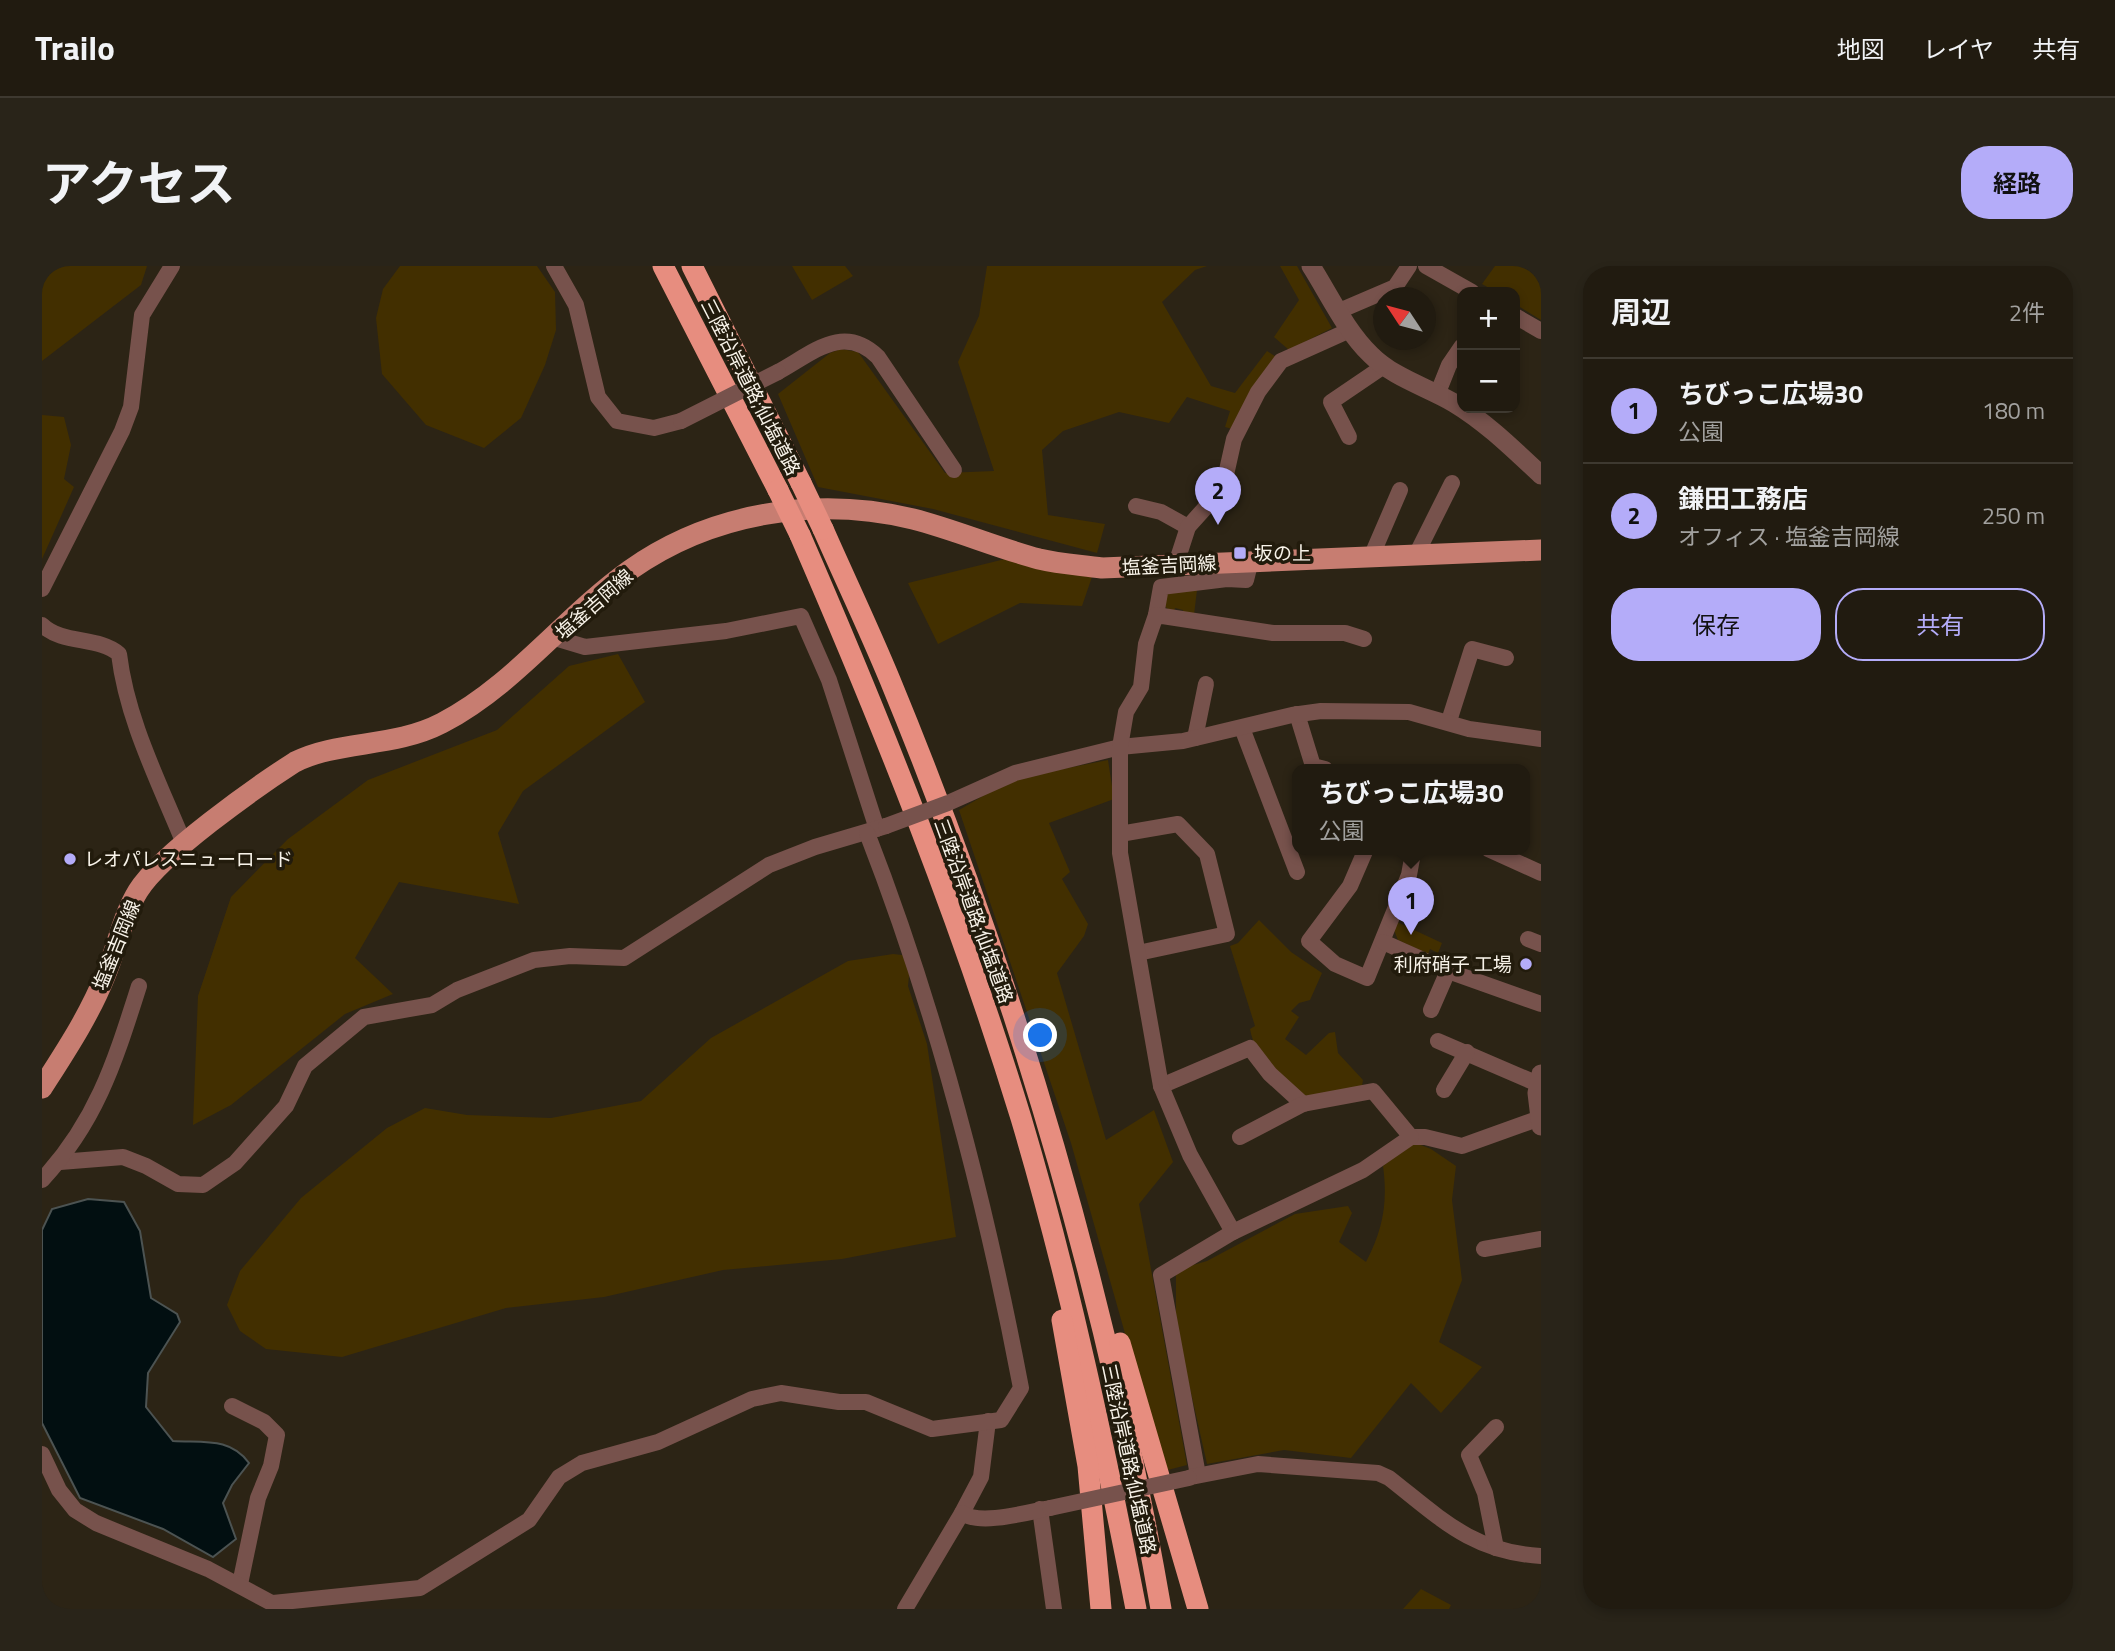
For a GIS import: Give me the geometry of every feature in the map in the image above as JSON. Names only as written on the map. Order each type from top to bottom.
[{"type":"highway","name":"三陸沿岸道路;仙塩道路","points":[[663,266],[800,535],[869,692],[969,960],[1021,1119],[1084,1354],[1136,1609]]},
{"type":"highway","name":"三陸沿岸道路;仙塩道路","points":[[692,266],[801,483],[891,680],[993,953],[1075,1221],[1110,1361],[1161,1609]]},
{"type":"highway","points":[[1040,1102],[1116,1332],[1198,1609]]},
{"type":"highway","points":[[1021,1119],[1088,1466],[1101,1609]]},
{"type":"main road","name":"塩釜吉岡線","points":[[42,1088],[70,1044],[105,977],[129,906],[140,888],[160,866],[280,772],[307,757],[405,739],[472,706],[555,638],[630,570],[674,545],[749,517],[796,509],[852,508],[914,519],[1041,559],[1102,568],[1541,550]]},
{"type":"street","points":[[42,589],[122,431],[131,407],[142,316],[172,266]]},
{"type":"street","points":[[554,266],[576,305],[598,397],[617,421],[654,428],[681,421],[830,344],[845,340],[867,347],[878,357],[954,470]]},
{"type":"street","points":[[1311,266],[1350,330],[1384,366],[1493,429],[1541,475]]},
{"type":"street","points":[[1339,311],[1395,287],[1409,266]]},
{"type":"street","points":[[1426,266],[1463,287]]},
{"type":"street","points":[[1520,319],[1541,331]]},
{"type":"street","points":[[1175,567],[1188,527],[1219,496],[1234,439],[1244,416],[1281,361],[1350,330]]},
{"type":"street","points":[[1437,395],[1449,365],[1459,350]]},
{"type":"street","points":[[1349,437],[1324,400],[1384,366]]},
{"type":"street","points":[[1416,555],[1452,483]]},
{"type":"street","points":[[1372,555],[1400,490]]},
{"type":"street","points":[[1136,506],[1161,512],[1188,527]]},
{"type":"street","points":[[1233,1231],[1190,1155],[1161,1086],[1120,852],[1120,747],[1126,712],[1141,687],[1146,644],[1156,615],[1161,587],[1227,579],[1246,580],[1251,561]]},
{"type":"street","points":[[1156,615],[1273,633],[1345,633],[1364,639]]},
{"type":"street","points":[[42,1454],[59,1490],[75,1510],[96,1523],[175,1553],[240,1584],[278,1606],[420,1588],[529,1520],[559,1477],[582,1463],[658,1442],[752,1399],[781,1394],[839,1402],[866,1402],[932,1429],[1001,1420],[1021,1388],[964,1125],[904,929],[877,829],[829,680],[801,616],[726,631],[585,647],[555,638]]},
{"type":"street","points":[[42,625],[66,636],[109,646],[119,654],[122,679],[139,733],[185,846]]},
{"type":"street","points":[[1449,721],[1472,649],[1506,659]]},
{"type":"street","points":[[1195,738],[1206,684]]},
{"type":"street","points":[[60,1162],[101,1156],[123,1157],[178,1184],[203,1185],[235,1163],[279,1115],[305,1066],[364,1017],[432,1005],[457,990],[534,960],[570,956],[624,958],[769,865],[948,803],[1015,773],[1120,747],[1195,738],[1321,711],[1409,712],[1449,721],[1469,729],[1541,739]]},
{"type":"street","points":[[1297,714],[1312,764]]},
{"type":"street","points":[[1242,728],[1297,872]]},
{"type":"street","points":[[1120,834],[1178,824],[1207,854],[1227,934],[1138,953]]},
{"type":"street","points":[[1363,855],[1350,886],[1309,941],[1335,964],[1367,978],[1409,876],[1413,855]]},
{"type":"street","points":[[1501,855],[1541,873]]},
{"type":"street","points":[[1383,942],[1448,971],[1541,1004]]},
{"type":"street","points":[[1431,1010],[1448,971]]},
{"type":"street","points":[[42,1180],[60,1162],[95,1109],[139,986]]},
{"type":"street","points":[[1193,1476],[1161,1275],[1233,1231],[1363,1170],[1411,1138],[1425,1137],[1462,1146],[1540,1114],[1539,1079],[1438,1041]]},
{"type":"street","points":[[1161,1086],[1250,1048],[1270,1074],[1303,1104]]},
{"type":"street","points":[[1444,1090],[1467,1052]]},
{"type":"street","points":[[1240,1137],[1303,1104],[1373,1091],[1411,1138]]},
{"type":"street","points":[[1484,1249],[1541,1239]]},
{"type":"street","points":[[232,1406],[264,1422],[277,1434],[271,1466],[258,1498],[240,1584]]},
{"type":"street","points":[[905,1609],[981,1478],[988,1421]]},
{"type":"street","points":[[1496,1427],[1469,1455],[1485,1493],[1496,1548]]},
{"type":"street","points":[[962,1513],[971,1519],[986,1519],[1258,1464],[1378,1473],[1390,1478],[1465,1537],[1496,1548],[1541,1556]]},
{"type":"street","points":[[1045,1508],[1054,1609]]},
{"type":"shaded area","points":[[42,266],[147,266],[141,285],[42,361]]},
{"type":"shaded area","points":[[400,266],[537,266],[555,292],[556,330],[545,365],[521,418],[484,448],[426,425],[382,374],[376,318],[383,289]]},
{"type":"shaded area","points":[[792,266],[845,266],[853,276],[812,300]]},
{"type":"shaded area","points":[[987,266],[1207,266],[1195,270],[1162,302],[1211,386],[1235,393],[1267,351],[1278,358],[1232,429],[1225,427],[1230,411],[1187,397],[1169,423],[1119,412],[1063,431],[1042,450],[1048,515],[1105,524],[1097,553],[933,509],[818,487],[778,394],[830,353],[841,349],[858,352],[945,473],[994,471],[958,362],[979,316]]},
{"type":"shaded area","points":[[1280,266],[1297,266],[1332,328],[1289,350],[1274,337],[1299,300]]},
{"type":"shaded area","points":[[1495,266],[1541,266],[1541,320],[1520,307],[1520,287],[1487,287],[1482,284]]},
{"type":"shaded area","points":[[42,415],[64,417],[71,445],[64,479],[74,487],[42,559]]},
{"type":"shaded area","points":[[1009,558],[1093,574],[1082,606],[1020,603],[938,644],[908,583]]},
{"type":"shaded area","points":[[1197,590],[1194,615],[1183,614],[1183,610],[1175,608],[1174,613],[1164,606],[1164,597],[1170,591]]},
{"type":"shaded area","points":[[618,654],[645,702],[523,791],[498,833],[519,904],[399,882],[355,958],[393,994],[345,1014],[231,1105],[193,1125],[198,996],[231,897],[288,839],[368,780],[497,730],[569,666]]},
{"type":"shaded area","points":[[1108,760],[1114,799],[1049,823],[1070,872],[1062,879],[1088,924],[1084,936],[1057,973],[1106,1140],[1154,1110],[1173,1162],[1139,1204],[1187,1465],[1164,1471],[1071,1143],[959,810],[1012,779]]},
{"type":"shaded area","points":[[1259,920],[1291,952],[1322,973],[1310,1000],[1299,1003],[1291,1011],[1299,1017],[1285,1039],[1306,1055],[1329,1033],[1335,1032],[1338,1053],[1363,1080],[1362,1086],[1305,1099],[1271,1068],[1258,1050],[1250,1029],[1255,1026],[1230,946],[1238,943]]},
{"type":"shaded area","points":[[1397,922],[1442,943],[1438,953],[1430,949],[1428,954],[1398,940],[1394,930]]},
{"type":"shaded area","points":[[893,954],[911,956],[908,986],[927,1044],[956,1237],[842,1259],[723,1270],[604,1297],[506,1308],[342,1357],[266,1349],[240,1331],[227,1305],[240,1271],[301,1198],[387,1128],[425,1108],[467,1115],[551,1118],[641,1101],[711,1038],[848,961]]},
{"type":"shaded area","points":[[1413,1142],[1431,1149],[1456,1166],[1452,1200],[1462,1280],[1439,1342],[1482,1367],[1441,1413],[1411,1383],[1351,1458],[1284,1450],[1207,1464],[1176,1326],[1176,1270],[1207,1261],[1295,1214],[1348,1206],[1352,1213],[1339,1242],[1366,1262],[1377,1239],[1383,1216],[1383,1166]]},
{"type":"shaded area","points":[[88,1199],[124,1202],[140,1231],[151,1298],[177,1314],[180,1322],[148,1373],[146,1407],[173,1441],[225,1445],[242,1455],[249,1463],[232,1485],[223,1503],[236,1539],[213,1557],[163,1529],[80,1498],[42,1423],[42,1230],[52,1209]]},
{"type":"shaded area","points":[[1421,1589],[1451,1605],[1449,1609],[1403,1609]]},
{"type":"place","name":"鎌田工務店","points":[[1218,525]]},
{"type":"place","name":"坂の上","points":[[1240,553]]},
{"type":"place","name":"レオパレスニューロード","points":[[70,859]]},
{"type":"place","name":"ちびっこ広場30","points":[[1411,935]]},
{"type":"place","name":"利府硝子 工場","points":[[1526,964]]}]
